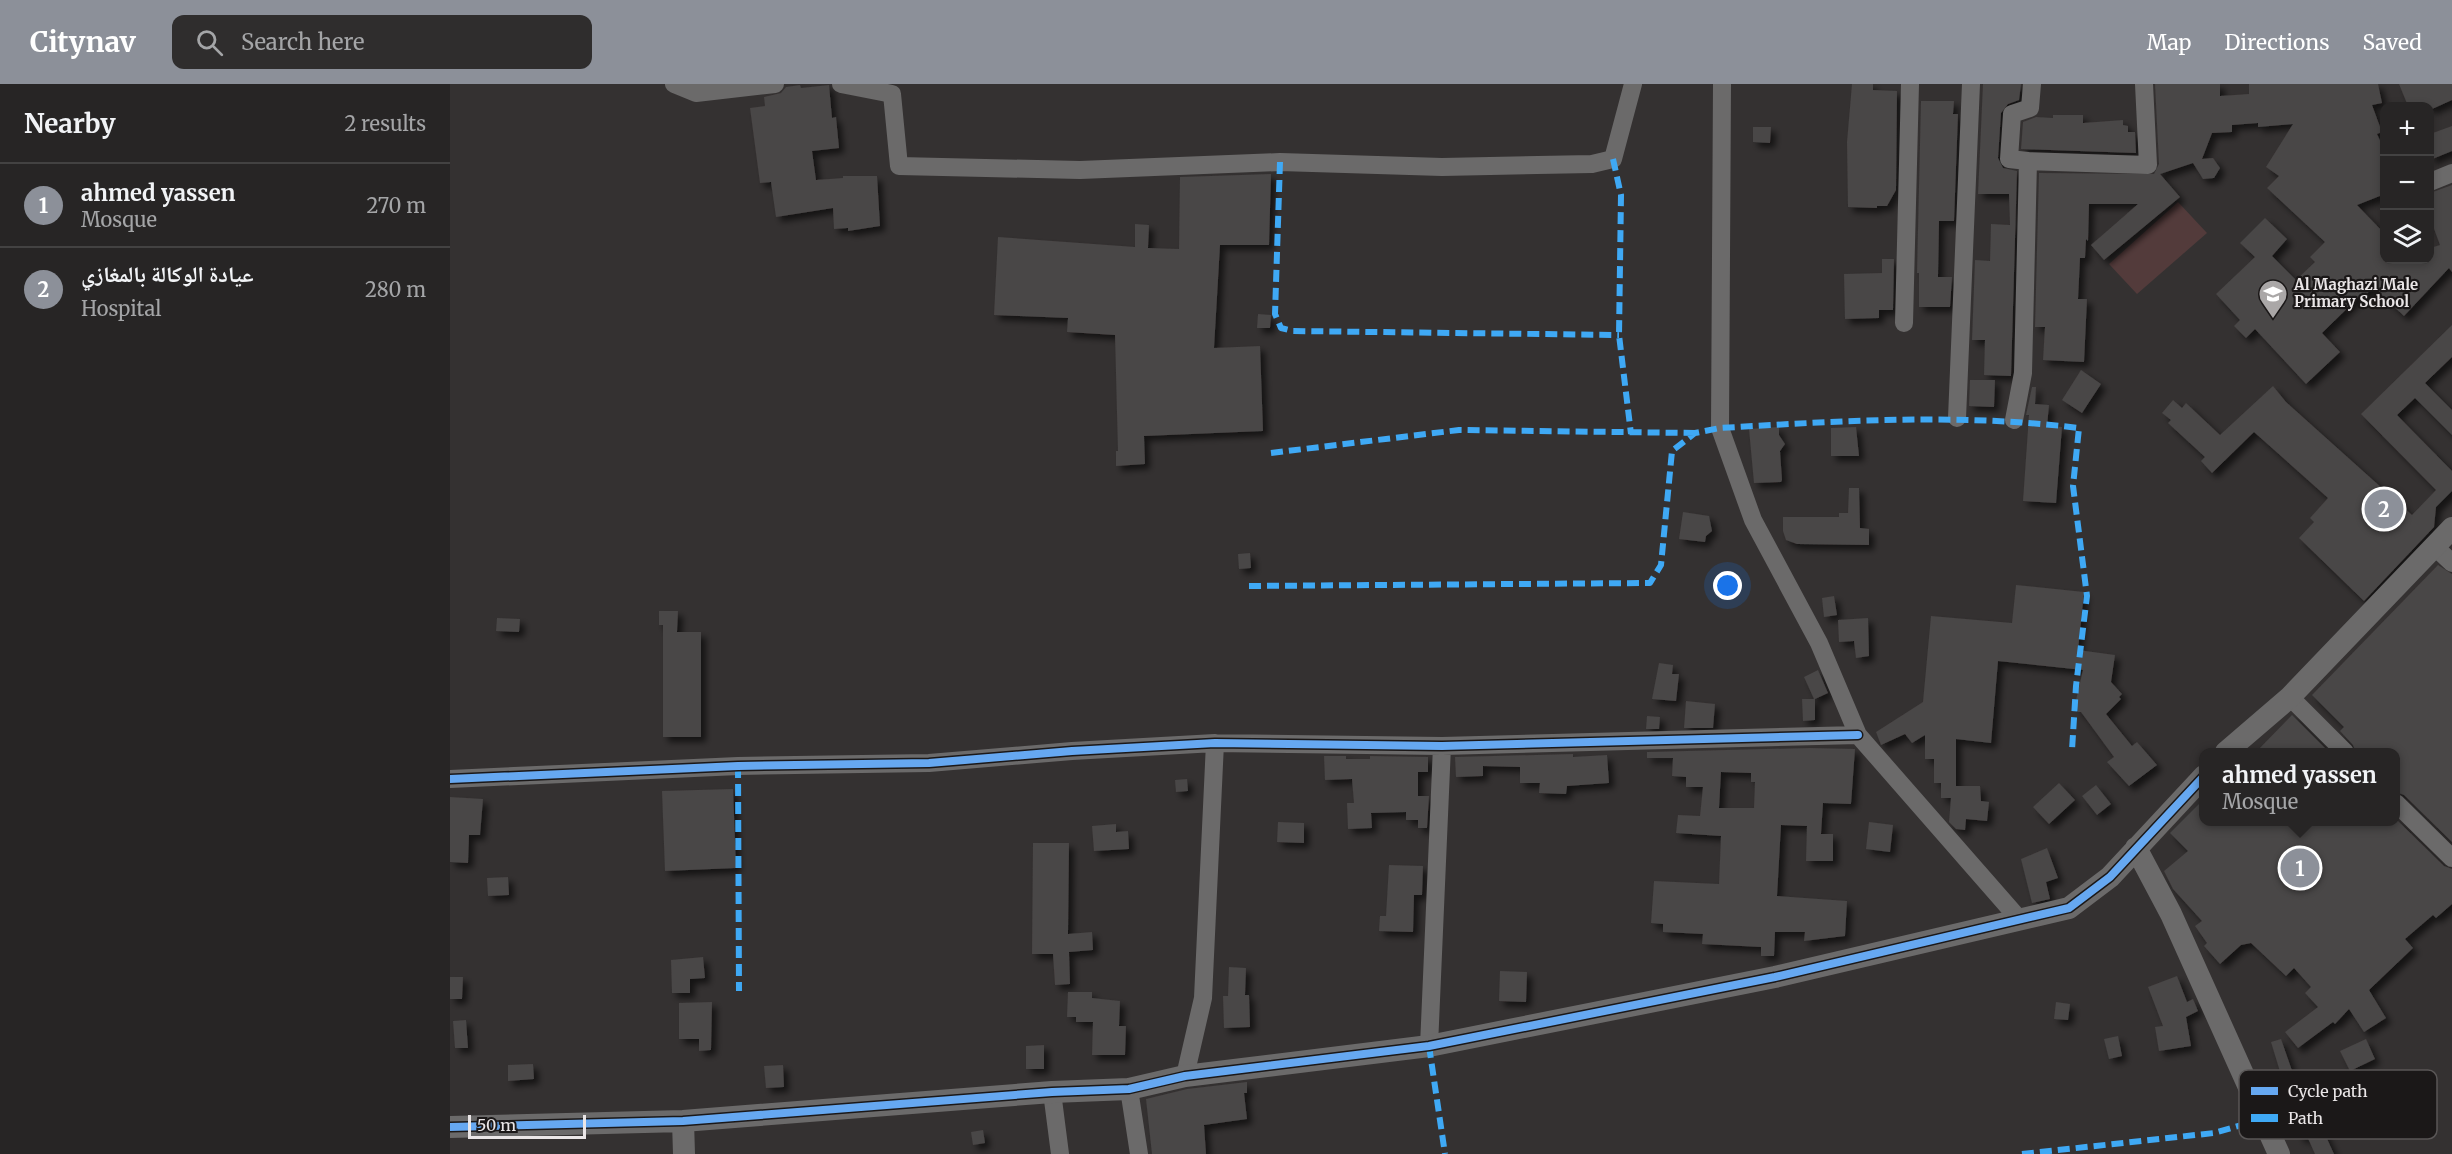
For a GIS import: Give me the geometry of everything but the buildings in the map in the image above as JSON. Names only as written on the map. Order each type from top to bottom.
[{"type":"street","points":[[674,84],[696,93],[776,84]]},
{"type":"street","points":[[841,84],[892,89],[900,166],[1080,170],[1280,162],[1442,167],[1592,164],[1613,159],[1634,84]]},
{"type":"street","points":[[1722,84],[1720,428],[1753,520],[1819,643],[1858,735],[2019,919]]},
{"type":"street","points":[[1904,323],[1910,84]]},
{"type":"street","points":[[1957,418],[1971,84]]},
{"type":"street","points":[[2032,84],[2030,108],[2012,114],[2009,159],[2028,162],[2148,165],[2144,84]]},
{"type":"street","points":[[2014,420],[2023,373],[2028,162]]},
{"type":"street","points":[[2434,180],[2452,173]]},
{"type":"street","points":[[2232,748],[2290,697],[2452,528]]},
{"type":"street","points":[[2434,546],[2452,563]]},
{"type":"street","points":[[2290,697],[2340,748]]},
{"type":"street","points":[[450,779],[738,766],[929,763],[1072,751],[1215,743],[1442,746],[1858,735]]},
{"type":"street","points":[[1185,1076],[1203,998],[1215,743]]},
{"type":"street","points":[[1429,1046],[1442,746]]},
{"type":"street","points":[[450,1127],[683,1121],[1052,1092],[1129,1089],[1185,1076],[1429,1046],[1775,977],[2069,908],[2110,876],[2199,781]]},
{"type":"street","points":[[2400,807],[2452,858]]},
{"type":"street","points":[[2136,848],[2171,914],[2241,1070]]},
{"type":"street","points":[[1129,1089],[1139,1154]]},
{"type":"street","points":[[1052,1092],[1060,1154]]},
{"type":"street","points":[[683,1121],[684,1154]]},
{"type":"street","points":[[2272,1139],[2279,1154]]},
{"type":"shaded area","points":[[2178,202],[2207,233],[2137,294],[2109,264]]},
{"type":"marked path","points":[[1613,159],[1621,195],[1619,335],[1631,434]]},
{"type":"marked path","points":[[1280,162],[1275,314],[1281,328],[1293,331],[1619,335]]},
{"type":"marked path","points":[[1249,586],[1650,583],[1661,565],[1672,451],[1695,433],[1720,428],[1900,420],[2034,423],[2079,428],[2073,486],[2087,596],[2076,686],[2072,750]]},
{"type":"marked path","points":[[1271,453],[1459,430],[1695,433]]},
{"type":"marked path","points":[[738,766],[739,991]]},
{"type":"marked path","points":[[1429,1046],[1445,1154]]},
{"type":"marked path","points":[[2022,1154],[2214,1133],[2239,1126]]},
{"type":"cycle path","points":[[450,779],[738,766],[929,763],[1072,751],[1215,743],[1442,746],[1858,735]]},
{"type":"cycle path","points":[[450,1127],[683,1121],[1052,1092],[1129,1089],[1185,1076],[1429,1046],[1775,977],[2069,908],[2110,877],[2199,781]]},
{"type":"place","name":"Al Maghazi Male Primary School","points":[[2273,320]]},
{"type":"place","name":"عيادة الوكالة بالمغازي","points":[[2384,509]]},
{"type":"place","name":"ahmed yassen","points":[[2300,868]]}]
